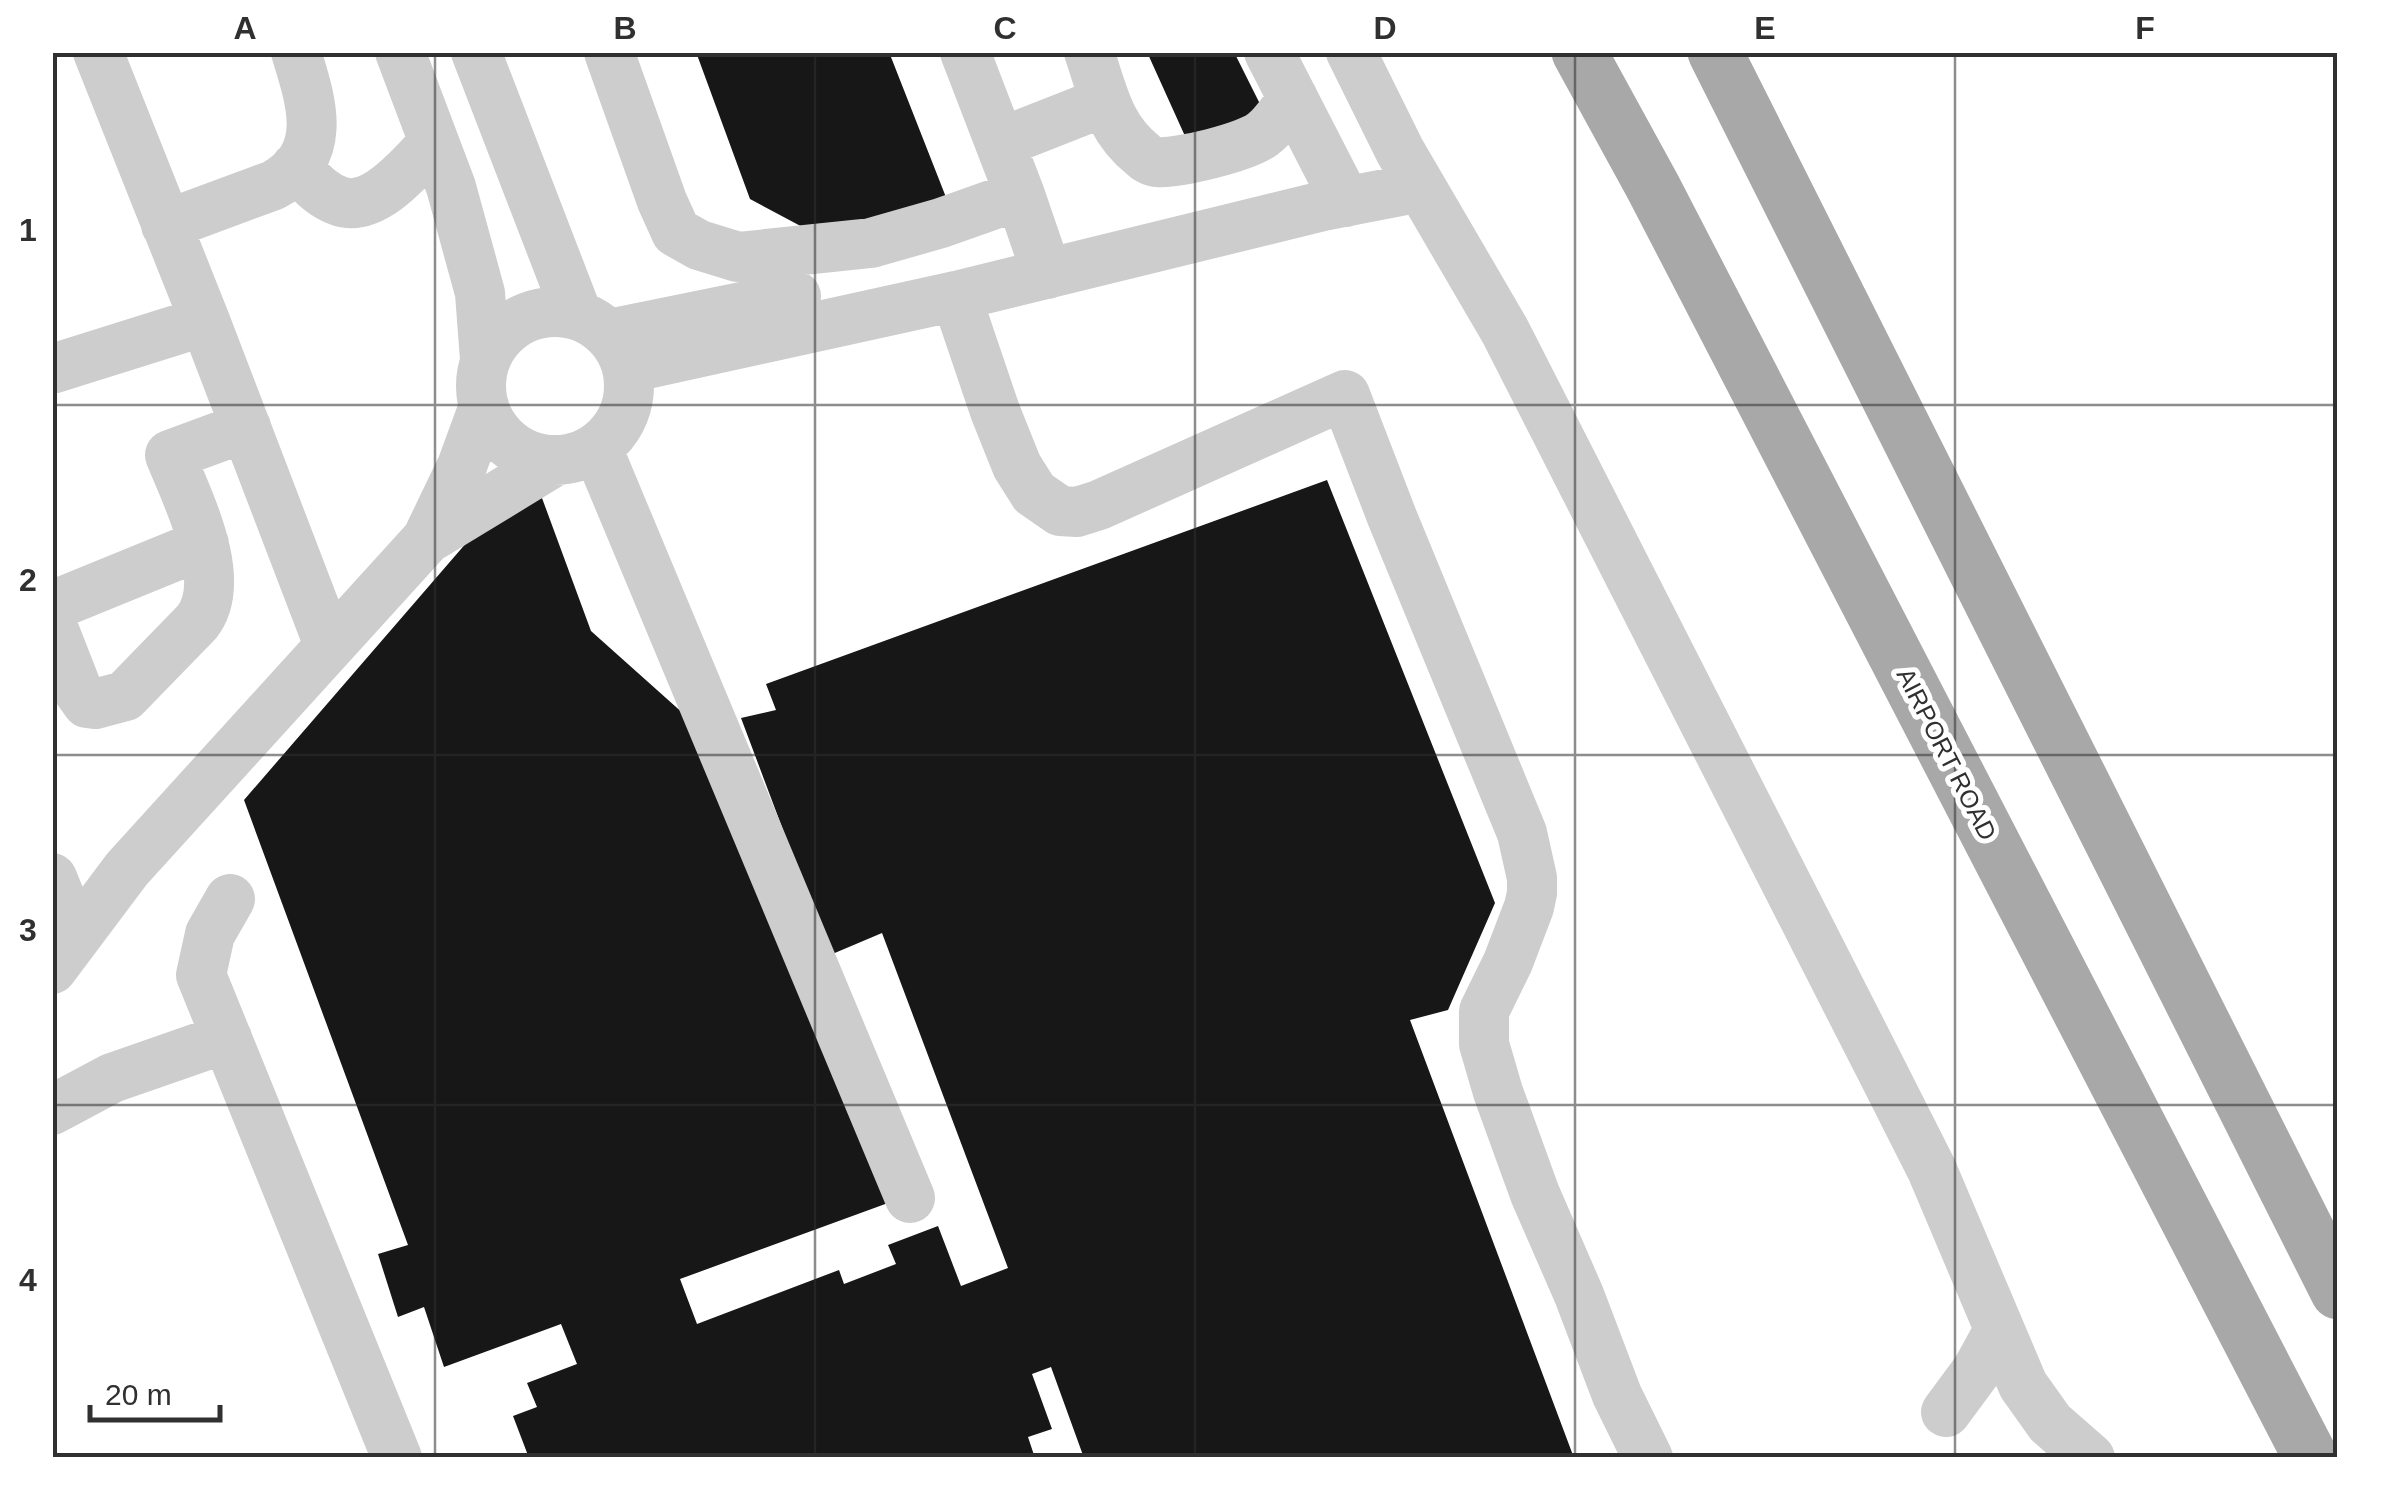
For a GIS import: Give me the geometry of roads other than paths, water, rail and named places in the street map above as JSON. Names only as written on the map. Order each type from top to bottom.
[{"type":"main road","name":"AIRPORT ROAD","points":[[1579,52],[1662,204],[2311,1458]]},
{"type":"main road","points":[[1715,52],[2338,1292]]},
{"type":"lane","points":[[98,52],[329,645]]},
{"type":"lane","points":[[166,225],[274,186],[296,167],[310,141],[313,116],[296,52]]},
{"type":"lane","points":[[400,52],[451,187],[480,293],[484,383],[494,428],[510,445],[530,456],[576,454]]},
{"type":"lane","points":[[427,539],[614,432],[625,413],[630,391],[476,52]]},
{"type":"lane","points":[[573,52],[624,193],[646,230],[672,246],[699,245]]},
{"type":"lane","points":[[610,52],[676,232],[699,245],[738,257],[871,243],[1020,195]]},
{"type":"lane","points":[[965,52],[1041,258]]},
{"type":"lane","points":[[1089,52],[1113,121],[1145,158],[1155,162],[1211,155],[1262,136],[1293,98]]},
{"type":"lane","points":[[1269,52],[1338,186]]},
{"type":"lane","points":[[1351,52],[1410,169],[1504,331],[1850,1006],[1932,1170],[2022,1385],[2050,1423],[2090,1458]]},
{"type":"lane","points":[[1000,143],[1104,102]]},
{"type":"lane","points":[[296,167],[320,192],[342,203],[360,202],[398,180],[434,142]]},
{"type":"lane","points":[[605,338],[949,266],[1041,258],[1410,169]]},
{"type":"lane","points":[[64,952],[127,870],[427,539],[462,466],[496,340],[512,324],[532,314],[555,311],[605,338],[956,296],[1041,258]]},
{"type":"lane","points":[[956,296],[1018,466],[1034,493],[1060,511],[1077,512],[1116,497],[1345,394],[1522,834],[1532,894],[1508,962],[1484,1011],[1484,1044],[1535,1194],[1617,1395],[1648,1458]]},
{"type":"lane","points":[[52,369],[205,321]]},
{"type":"lane","points":[[52,625],[76,689],[87,703],[125,696],[204,613],[210,596],[204,544],[170,455],[246,427]]},
{"type":"lane","points":[[576,454],[910,1198]]},
{"type":"lane","points":[[52,606],[204,544]]},
{"type":"lane","points":[[52,878],[64,952]]},
{"type":"lane","points":[[230,899],[210,934],[201,975],[397,1458]]},
{"type":"lane","points":[[52,1110],[112,1078],[226,1038]]},
{"type":"lane","points":[[1946,1412],[1977,1370],[1999,1330]]}]
